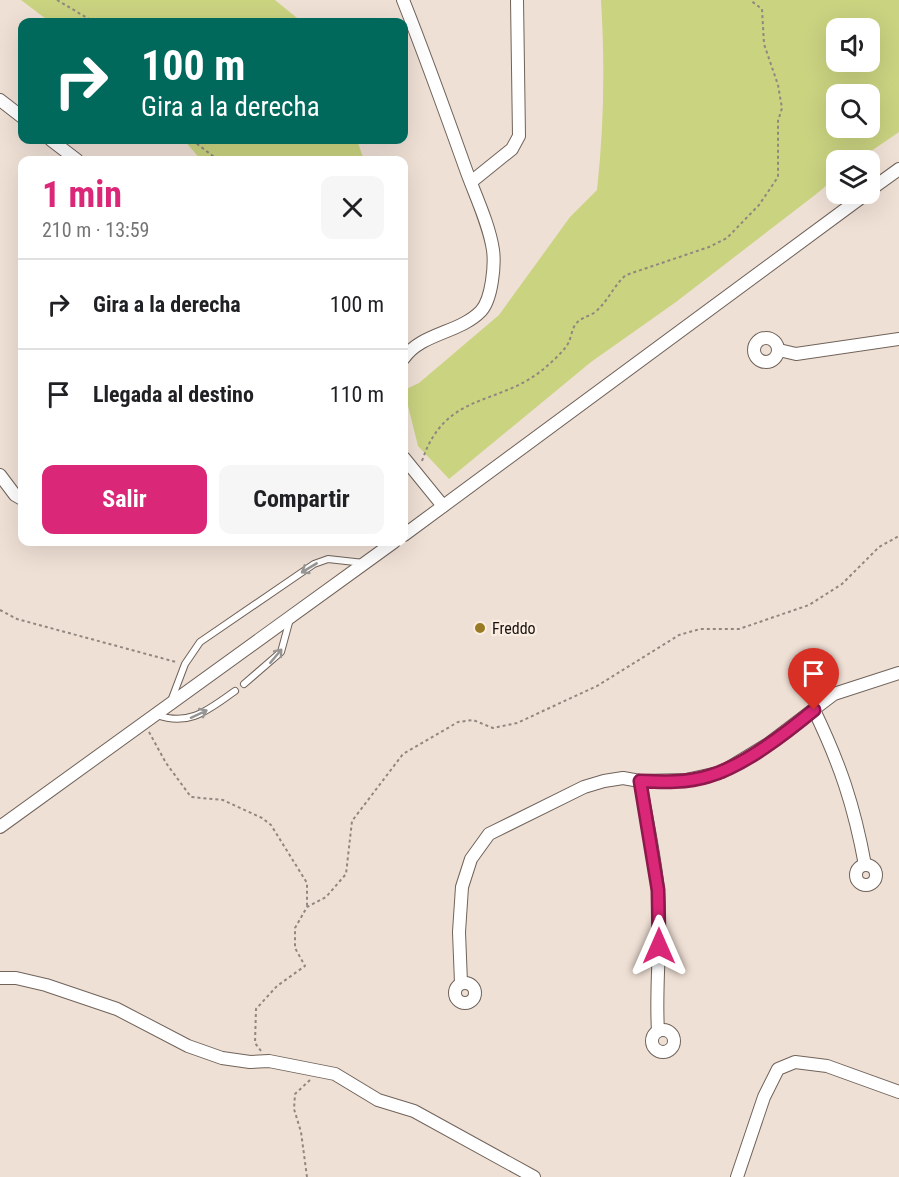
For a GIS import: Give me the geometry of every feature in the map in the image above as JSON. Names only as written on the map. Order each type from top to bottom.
[{"type":"street","points":[[403,0],[471,182],[493,248],[492,283],[482,310],[460,326],[430,339],[408,355]]},
{"type":"street","points":[[471,182],[512,149],[519,136],[517,0]]},
{"type":"street","points":[[0,100],[18,114]]},
{"type":"street","points":[[56,144],[72,156]]},
{"type":"street","points":[[880,183],[899,169]]},
{"type":"street","points":[[408,532],[852,204]]},
{"type":"street","points":[[778,350],[796,354],[899,339]]},
{"type":"street","points":[[408,464],[442,506]]},
{"type":"street","points":[[0,475],[18,497]]},
{"type":"street","points":[[0,827],[389,546]]},
{"type":"street","points":[[461,983],[459,932],[462,887],[471,859],[489,834],[584,787],[623,778],[640,781],[686,780],[722,772],[768,744],[834,694],[899,673]]},
{"type":"street","points":[[814,710],[850,793],[865,865]]},
{"type":"street","points":[[640,781],[658,890],[660,931],[656,990],[658,1031]]},
{"type":"street","points":[[0,978],[16,978],[46,985],[117,1009],[188,1047],[222,1058],[250,1062],[269,1060],[335,1074],[378,1100],[414,1111],[534,1177]]},
{"type":"street","points":[[737,1177],[764,1096],[778,1069],[795,1062],[827,1066],[899,1092]]},
{"type":"lane","points":[[169,706],[185,664],[200,642],[314,564],[328,559],[365,564]]},
{"type":"lane","points":[[244,684],[281,652],[291,618]]},
{"type":"lane","points":[[157,715],[170,719],[193,718],[235,691]]},
{"type":"path","points":[[57,0],[87,18]]},
{"type":"path","points":[[413,472],[420,465],[428,444],[444,420],[468,404],[499,394],[546,367],[566,347],[574,327],[603,303],[617,283],[626,275],[727,238],[770,192],[779,168],[777,139],[782,108],[778,85],[764,44],[762,9],[750,0]]},
{"type":"path","points":[[197,144],[213,156]]},
{"type":"path","points":[[307,907],[326,897],[340,884],[346,874],[352,821],[403,754],[425,740],[458,722],[472,720],[493,728],[517,723],[597,686],[679,635],[700,629],[739,629],[809,605],[842,585],[879,547],[899,536]]},
{"type":"path","points":[[0,610],[17,619],[185,664]]},
{"type":"path","points":[[145,724],[166,763],[191,797],[223,800],[262,818],[271,825],[307,884],[307,907],[295,928],[295,948],[305,966],[277,986],[256,1009],[255,1043],[269,1060]]},
{"type":"path","points":[[307,1177],[301,1132],[294,1108],[295,1094],[321,1071]]},
{"type":"green space","points":[[21,0],[275,0],[297,18],[45,18]]},
{"type":"green space","points":[[601,0],[899,0],[899,132],[873,150],[826,150],[826,186],[676,302],[591,362],[449,479],[418,446],[408,406],[408,388],[419,383],[499,315],[570,217],[597,190],[602,119]]},
{"type":"green space","points":[[187,144],[358,144],[363,156],[198,156]]},
{"type":"place","name":"Freddo","points":[[480,628]]},
{"type":"route","points":[[659,946],[658,890],[640,781],[670,782],[701,778],[722,772],[768,744],[814,710]]}]
